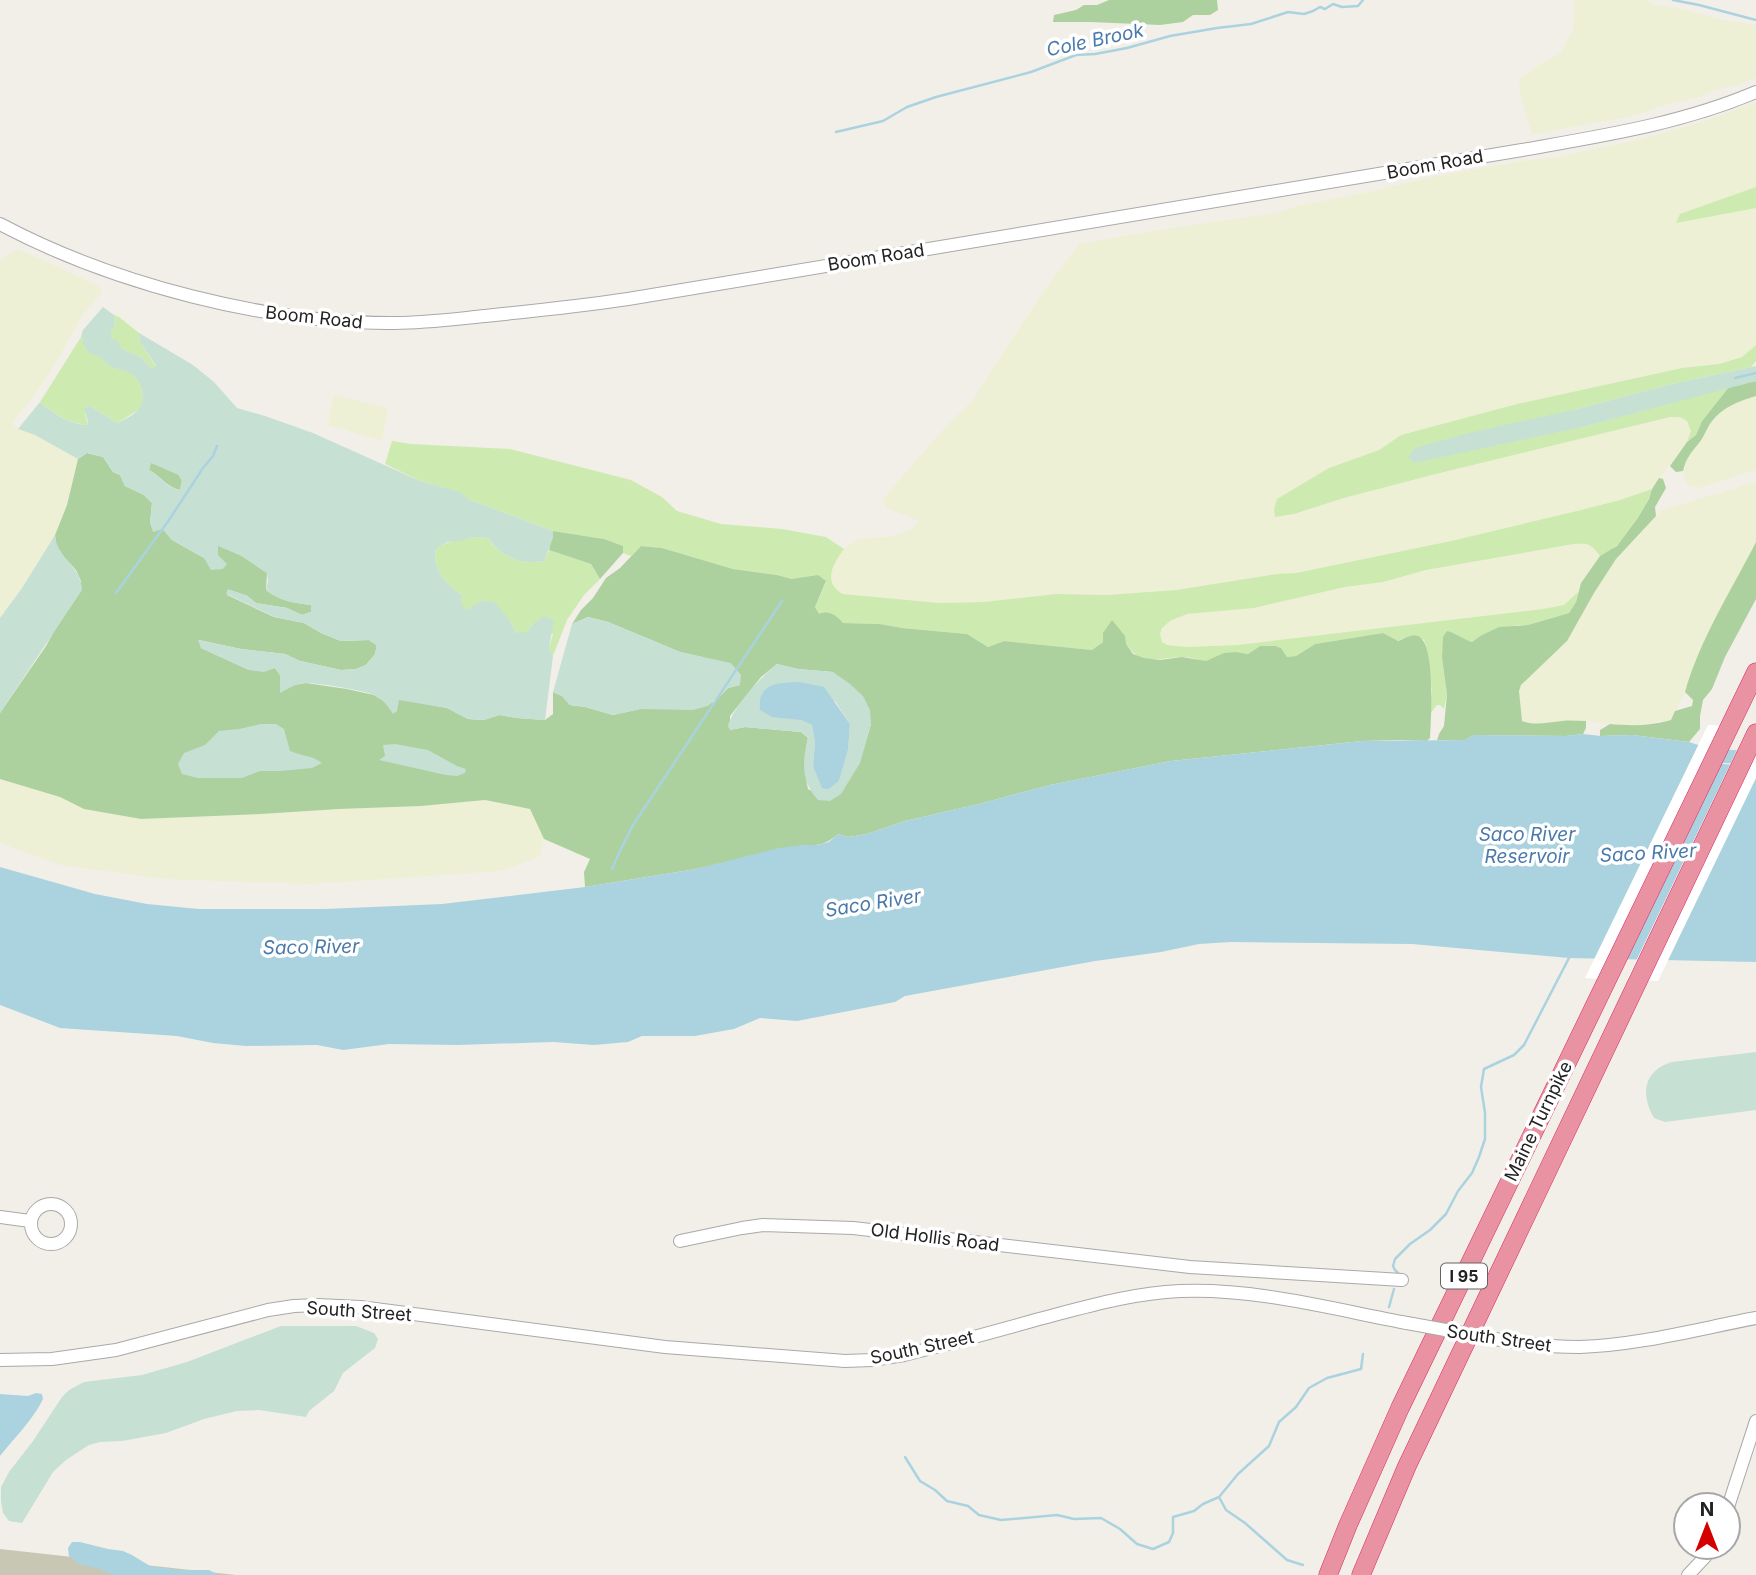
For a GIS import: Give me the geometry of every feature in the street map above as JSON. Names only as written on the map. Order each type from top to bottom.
[{"type":"highway","name":"Maine Turnpike","points":[[1328,1575],[1400,1408],[1756,672]]},
{"type":"highway","name":"Maine Turnpike","points":[[1361,1575],[1407,1466],[1756,733]]},
{"type":"street","name":"Boom Road","points":[[0,224],[35,242],[90,264],[215,302],[308,318],[418,323],[602,303],[1508,152],[1667,122],[1756,92]]},
{"type":"street","points":[[0,1217],[30,1221]]},
{"type":"street","name":"Old Hollis Road","points":[[680,1241],[763,1225],[853,1228],[1190,1267],[1402,1280]]},
{"type":"street","points":[[1190,1267],[1191,1291]]},
{"type":"street","name":"South Street","points":[[0,1360],[52,1359],[116,1350],[268,1310],[318,1305],[360,1307],[664,1347],[827,1360],[872,1360],[930,1349],[1107,1302],[1191,1291],[1263,1296],[1494,1339],[1547,1346],[1599,1346],[1756,1318]]},
{"type":"street","points":[[1733,1491],[1756,1421]]},
{"type":"street","points":[[1688,1575],[1702,1561]]},
{"type":"shaded area","points":[[1574,0],[1644,0],[1656,5],[1756,25],[1756,78],[1714,90],[1701,97],[1628,117],[1534,134],[1531,132],[1520,93],[1521,78],[1561,52],[1573,29]]},
{"type":"shaded area","points":[[1756,102],[1756,187],[1681,214],[1677,222],[1756,208],[1756,345],[1742,357],[1719,364],[1682,368],[1517,404],[1401,435],[1379,450],[1329,468],[1275,517],[1639,423],[1670,416],[1680,417],[1687,421],[1691,431],[1687,442],[1652,489],[1620,500],[1451,541],[1296,573],[1176,590],[1107,595],[1056,594],[982,602],[940,603],[843,594],[832,584],[834,562],[844,549],[858,539],[894,536],[913,528],[919,521],[887,508],[882,500],[945,427],[972,401],[1042,293],[1079,244],[1276,213],[1300,205],[1427,178],[1551,158],[1642,139],[1705,121]]},
{"type":"shaded area","points":[[18,249],[97,285],[103,291],[81,317],[50,373],[12,423],[18,429],[35,435],[78,459],[67,505],[55,535],[0,618],[0,260]]},
{"type":"shaded area","points":[[103,307],[114,315],[115,326],[111,331],[111,339],[117,340],[122,349],[141,357],[152,369],[156,366],[140,342],[139,333],[193,365],[214,382],[237,408],[313,433],[420,481],[460,492],[468,499],[553,531],[544,561],[527,562],[512,558],[493,545],[488,538],[473,537],[447,542],[436,549],[435,556],[438,570],[462,595],[461,604],[466,610],[481,601],[494,602],[509,619],[516,633],[528,632],[533,624],[544,616],[554,620],[549,648],[553,656],[545,720],[499,715],[484,720],[468,719],[447,708],[399,700],[397,711],[393,714],[385,703],[374,695],[312,683],[292,686],[280,693],[280,675],[275,668],[264,672],[249,670],[201,648],[198,640],[285,654],[300,661],[341,670],[366,665],[375,654],[377,646],[369,640],[341,641],[304,623],[275,617],[226,594],[228,589],[246,595],[256,603],[287,608],[302,615],[311,612],[311,605],[282,599],[266,590],[267,573],[242,556],[218,546],[218,555],[227,564],[223,569],[211,570],[204,558],[172,540],[163,529],[153,532],[150,523],[152,503],[144,495],[125,486],[120,475],[113,472],[103,457],[87,453],[78,459],[35,435],[18,429],[40,402],[62,418],[87,425],[84,408],[90,406],[117,423],[140,408],[142,391],[137,379],[129,372],[115,368],[100,357],[90,354],[83,344],[83,330]],"holes":[[[151,463],[179,475],[182,481],[180,490],[171,487],[149,470]]]},
{"type":"shaded area","points":[[1756,366],[1756,381],[1582,427],[1414,463],[1408,457],[1415,448],[1468,433]]},
{"type":"shaded area","points":[[334,395],[388,408],[382,441],[328,425]]},
{"type":"shaded area","points":[[1756,396],[1756,470],[1699,488],[1689,486],[1683,471],[1686,460],[1711,423],[1723,409],[1737,401]]},
{"type":"shaded area","points":[[1756,482],[1756,542],[1700,650],[1685,692],[1671,720],[1633,726],[1586,721],[1541,724],[1521,721],[1521,685],[1567,641],[1616,559],[1656,516],[1662,510]]},
{"type":"shaded area","points":[[55,535],[60,550],[78,574],[82,590],[0,713],[0,618]]},
{"type":"shaded area","points":[[1588,543],[1600,556],[1581,583],[1578,592],[1564,605],[1237,645],[1167,645],[1162,642],[1160,634],[1170,621],[1187,614],[1254,608],[1345,587],[1383,582],[1426,570]]},
{"type":"shaded area","points":[[588,617],[608,622],[680,652],[731,663],[741,675],[740,685],[728,688],[708,706],[693,710],[640,709],[613,715],[570,705],[562,696],[553,692],[572,624]]},
{"type":"shaded area","points":[[777,664],[833,672],[863,696],[870,710],[871,724],[860,763],[841,794],[830,801],[818,800],[808,786],[804,763],[808,738],[801,732],[745,727],[730,730],[728,726],[742,701]],"holes":[[[835,701],[850,724],[848,750],[839,781],[829,789],[813,766],[815,743],[812,725],[801,720]]]},
{"type":"shaded area","points":[[276,724],[284,729],[290,751],[322,763],[312,768],[260,771],[242,778],[198,778],[182,774],[178,764],[184,753],[205,745],[219,731]]},
{"type":"shaded area","points":[[395,744],[428,750],[466,769],[465,773],[457,776],[446,775],[379,760],[385,756],[383,745]]},
{"type":"shaded area","points":[[0,779],[60,797],[84,809],[141,819],[421,806],[485,800],[530,809],[544,839],[540,856],[503,871],[311,884],[164,879],[60,865],[0,843]]},
{"type":"shaded area","points":[[1756,1052],[1756,1110],[1665,1122],[1654,1118],[1646,1092],[1650,1077],[1655,1071],[1672,1062]]},
{"type":"shaded area","points":[[281,1326],[356,1326],[374,1333],[378,1339],[375,1348],[343,1373],[334,1391],[309,1411],[306,1417],[259,1410],[237,1411],[204,1419],[166,1433],[89,1445],[53,1472],[22,1523],[9,1521],[3,1513],[1,1487],[9,1472],[69,1390],[84,1382],[142,1375],[187,1362]]},
{"type":"shaded area","points":[[0,1549],[236,1575],[0,1575]]},
{"type":"green space","points":[[1109,0],[1217,0],[1218,10],[1210,15],[1193,15],[1183,22],[1160,25],[1053,22],[1054,15]]},
{"type":"green space","points":[[1756,187],[1756,208],[1676,223],[1680,214]]},
{"type":"green space","points":[[114,315],[139,333],[140,342],[156,367],[152,369],[141,357],[122,349],[111,339],[111,331],[115,326]]},
{"type":"green space","points":[[81,337],[107,364],[133,374],[141,384],[143,400],[140,409],[117,423],[90,406],[85,414],[88,425],[75,423],[40,402]]},
{"type":"green space","points":[[1756,345],[1756,361],[1751,367],[1573,410],[1582,427],[1729,387],[1702,421],[1696,435],[1687,442],[1691,431],[1687,421],[1680,417],[1670,417],[1436,474],[1275,517],[1277,499],[1329,468],[1379,450],[1401,435],[1517,404],[1682,368],[1719,364],[1742,357]]},
{"type":"green space","points":[[1756,381],[1756,396],[1736,403],[1720,413],[1689,456],[1683,471],[1676,472],[1670,466],[1687,442],[1696,435],[1702,421],[1729,387]]},
{"type":"green space","points":[[392,441],[510,449],[631,480],[662,497],[677,511],[721,524],[782,529],[826,537],[844,549],[833,567],[831,578],[843,594],[940,603],[983,602],[1056,594],[1107,595],[1176,590],[1296,573],[1451,541],[1620,500],[1652,489],[1642,512],[1626,536],[1600,556],[1589,545],[1574,544],[1426,570],[1383,582],[1345,587],[1254,608],[1187,614],[1170,621],[1160,634],[1162,642],[1167,645],[1237,645],[1543,609],[1564,605],[1578,592],[1576,602],[1569,613],[1480,636],[1472,642],[1455,633],[1442,658],[1447,694],[1444,709],[1437,705],[1430,714],[1432,690],[1428,655],[1424,640],[1412,635],[1397,641],[1383,633],[1315,644],[1296,656],[1287,657],[1277,646],[1260,646],[1248,654],[1228,653],[1206,661],[1185,657],[1153,660],[1132,652],[1126,644],[1103,642],[1092,650],[1004,641],[988,647],[967,634],[880,624],[843,623],[818,614],[815,607],[826,582],[733,569],[662,548],[641,546],[631,556],[623,553],[622,546],[604,539],[553,531],[468,499],[459,492],[420,481],[385,464]]},
{"type":"green space","points":[[87,453],[103,457],[113,472],[120,475],[125,486],[144,495],[152,503],[150,523],[162,528],[172,540],[204,558],[218,555],[218,545],[242,556],[267,573],[266,590],[288,601],[312,605],[311,612],[302,615],[287,608],[256,603],[246,595],[227,595],[274,617],[304,623],[341,641],[369,640],[377,645],[375,654],[366,665],[341,670],[300,661],[285,654],[241,649],[199,640],[201,648],[249,670],[275,668],[294,685],[306,683],[347,689],[374,695],[387,703],[398,699],[447,708],[468,719],[484,720],[499,715],[545,720],[553,714],[553,692],[562,696],[570,705],[613,715],[640,709],[665,709],[714,702],[728,688],[740,685],[702,657],[680,652],[608,622],[588,617],[572,624],[606,578],[641,546],[662,548],[733,569],[792,579],[818,575],[826,581],[815,607],[819,614],[832,614],[843,623],[880,624],[967,634],[988,647],[1004,641],[1092,650],[1103,642],[1103,633],[1112,620],[1125,636],[1126,644],[1133,654],[1160,660],[1182,657],[1206,661],[1224,653],[1248,654],[1260,646],[1281,648],[1287,657],[1296,656],[1315,644],[1383,633],[1398,641],[1415,635],[1424,642],[1428,652],[1430,738],[1427,741],[1362,741],[1171,761],[1050,785],[905,821],[867,834],[848,837],[838,834],[819,845],[805,845],[696,869],[585,887],[584,872],[590,859],[544,839],[530,809],[485,800],[421,806],[141,819],[84,809],[60,797],[0,779],[0,713],[46,646],[81,581],[76,570],[56,545],[55,535],[67,505],[78,459]],"holes":[[[777,664],[833,672],[871,724],[864,748],[830,801],[808,789],[805,763],[808,738],[801,732],[745,727],[730,730],[730,716],[761,677]]]},
{"type":"green space","points":[[151,462],[179,475],[182,481],[180,490],[149,470]]},
{"type":"green space","points":[[1659,478],[1663,479],[1666,488],[1655,507],[1656,516],[1616,559],[1567,641],[1521,685],[1519,691],[1522,721],[1586,721],[1583,734],[1474,735],[1465,740],[1437,740],[1444,726],[1447,694],[1442,658],[1443,637],[1447,631],[1472,642],[1499,627],[1528,625],[1569,613],[1576,602],[1581,583],[1600,556],[1617,546],[1638,518]]},
{"type":"green space","points":[[553,531],[604,539],[623,546],[623,553],[600,579],[591,564],[549,550]]},
{"type":"green space","points":[[473,537],[488,538],[505,555],[528,562],[544,561],[549,550],[591,564],[600,579],[584,595],[567,620],[553,656],[549,648],[553,634],[533,624],[528,633],[516,633],[509,619],[481,601],[466,611],[460,605],[462,595],[438,570],[436,549],[450,542]]},
{"type":"green space","points":[[1756,542],[1756,599],[1725,657],[1712,689],[1703,700],[1700,729],[1689,742],[1632,735],[1600,736],[1600,730],[1610,724],[1640,725],[1663,722],[1671,720],[1675,711],[1692,706],[1693,700],[1685,692],[1691,672],[1707,634]]},
{"type":"water","points":[[799,682],[824,687],[850,724],[848,750],[839,781],[829,789],[822,788],[813,766],[815,743],[812,725],[801,720],[772,717],[760,710],[762,694],[770,686]]},
{"type":"water","name":"Saco River Reservoir","points":[[1474,735],[1632,735],[1689,742],[1711,749],[1756,751],[1756,764],[1689,762],[1756,766],[1756,962],[1569,958],[1412,944],[1199,944],[905,996],[895,1002],[797,1021],[760,1018],[734,1029],[695,1036],[642,1036],[628,1042],[594,1045],[553,1042],[389,1044],[343,1050],[317,1045],[246,1046],[177,1036],[60,1028],[0,1005],[0,867],[95,894],[147,904],[199,909],[325,909],[442,904],[585,887],[696,869],[779,848],[818,845],[829,842],[838,834],[848,837],[867,834],[905,821],[1050,785],[1171,761],[1362,741],[1465,740]]},
{"type":"water","points":[[0,1394],[28,1396],[42,1394],[39,1407],[0,1456]]},
{"type":"water","points":[[72,1542],[123,1551],[150,1566],[209,1570],[219,1575],[112,1575],[79,1564],[69,1556],[68,1548]]},
{"type":"pier","points":[[1708,725],[1739,726],[1616,980],[1585,978]]},
{"type":"pier","points":[[1748,727],[1756,727],[1756,778],[1658,981],[1627,980]]},
{"type":"waterway","name":"Cole Brook","points":[[836,132],[883,121],[907,107],[936,97],[1031,72],[1076,55],[1095,54],[1170,36],[1251,24],[1288,12],[1304,14],[1320,7],[1325,9],[1333,4],[1342,7],[1358,6],[1363,0]]},
{"type":"waterway","name":"Cole Brook","points":[[1673,0],[1756,20]]},
{"type":"waterway","points":[[1735,378],[1756,373]]},
{"type":"waterway","points":[[116,593],[213,456],[217,446]]},
{"type":"waterway","points":[[612,869],[633,825],[782,601]]},
{"type":"waterway","points":[[1398,1273],[1393,1266],[1395,1259],[1446,1214],[1479,1157],[1485,1139],[1481,1087],[1484,1069],[1514,1055],[1524,1045],[1570,956]]},
{"type":"waterway","points":[[1389,1307],[1394,1289]]},
{"type":"waterway","points":[[1303,1565],[1287,1560],[1226,1510],[1219,1497],[1238,1474],[1269,1446],[1279,1422],[1296,1407],[1309,1388],[1327,1378],[1361,1369],[1363,1354]]},
{"type":"waterway","points":[[905,1457],[920,1481],[947,1501],[968,1506],[979,1515],[1001,1520],[1057,1515],[1074,1519],[1101,1518],[1120,1529],[1137,1544],[1153,1549],[1169,1542],[1173,1533],[1173,1517],[1194,1511],[1219,1497]]},
{"type":"water label","name":"Saco River","points":[[1648,853]]},
{"type":"water label","name":"Saco River","points":[[873,903]]},
{"type":"water label","name":"Saco River","points":[[311,947]]}]
